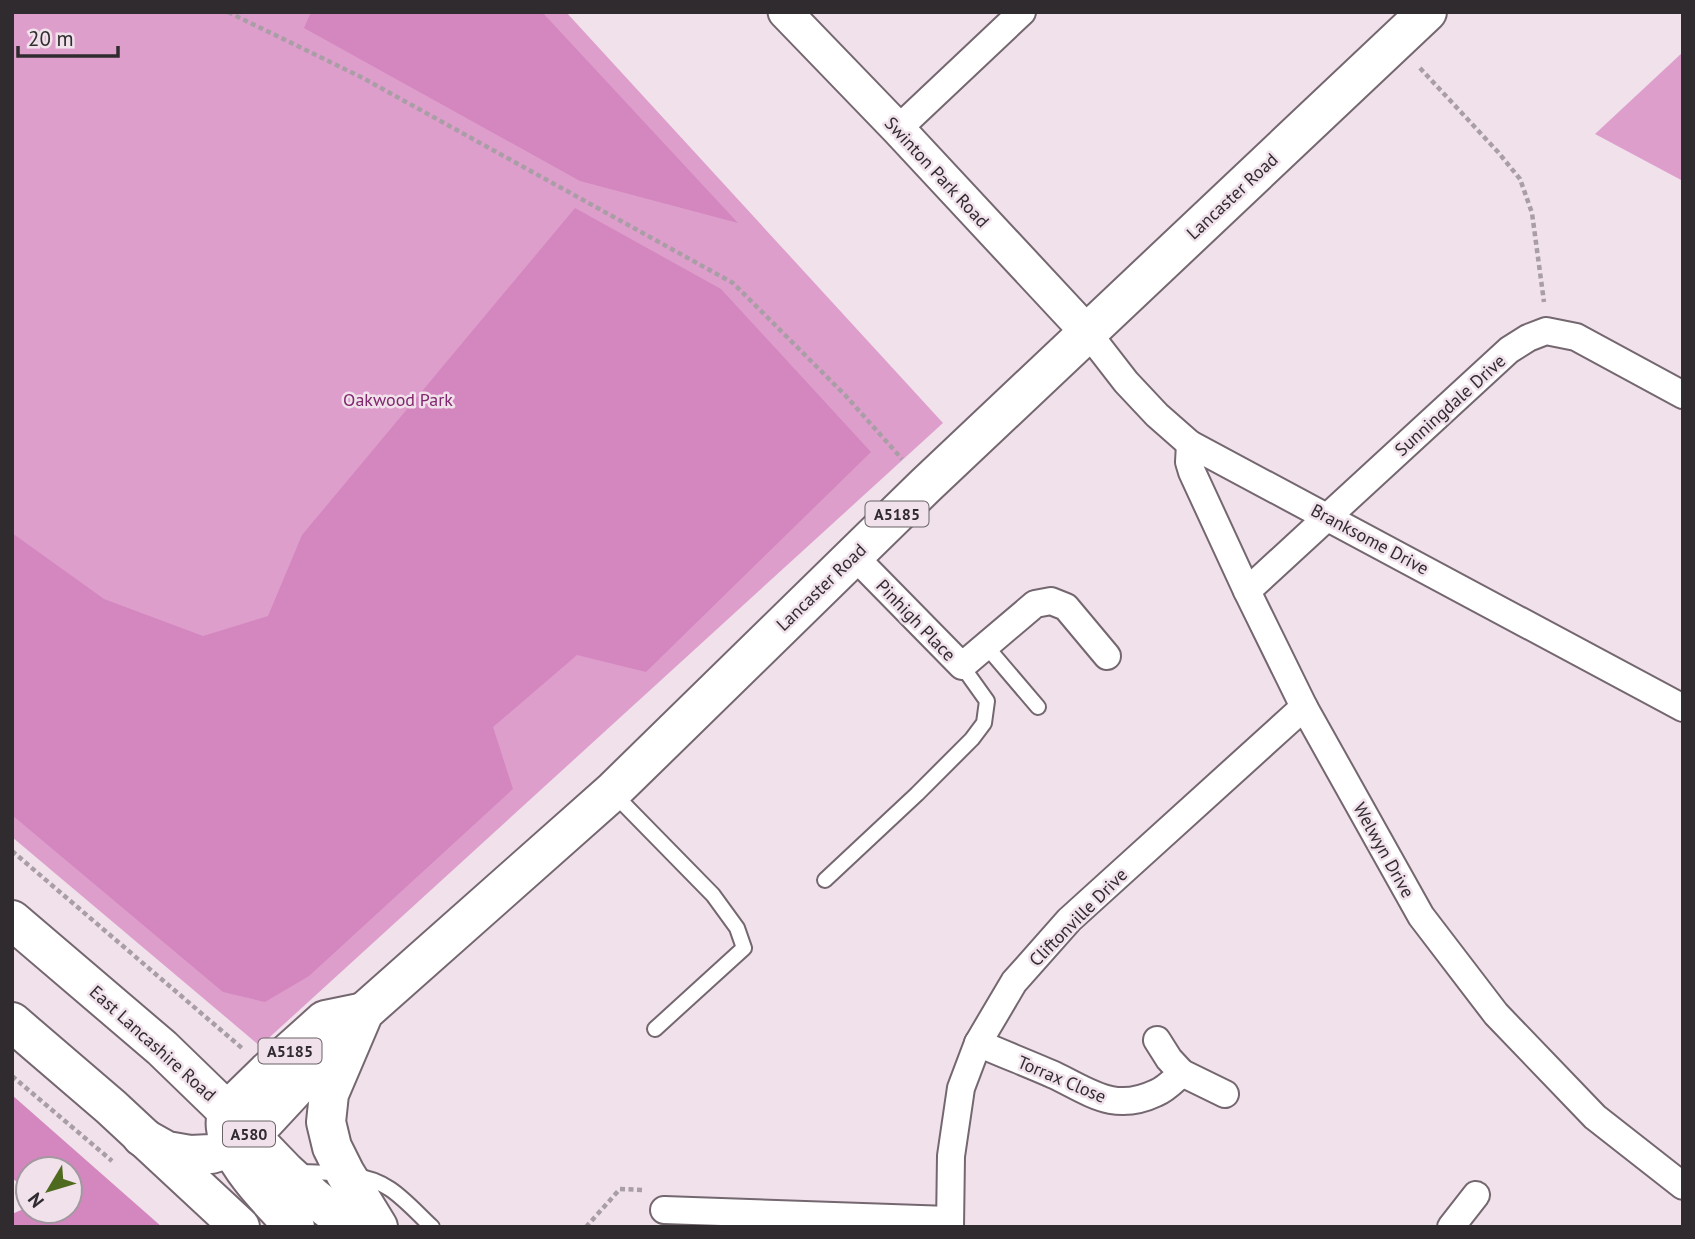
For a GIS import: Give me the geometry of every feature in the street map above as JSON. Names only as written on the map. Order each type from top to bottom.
[{"type":"main road","name":"Lancaster Road","points":[[236,1132],[304,1079],[612,792],[925,486],[1427,12]]},
{"type":"main road","name":"East Lancashire Road","points":[[12,920],[156,1043],[236,1132],[351,1227]]},
{"type":"main road","name":"Lancaster Road","points":[[236,1132],[267,1072],[325,1020],[358,1026]]},
{"type":"main road","points":[[12,1022],[111,1107],[240,1227]]},
{"type":"main road","points":[[358,1026],[329,1094],[326,1122],[332,1147],[378,1227]]},
{"type":"main road","points":[[141,1136],[167,1151],[190,1155],[211,1154],[236,1132],[257,1186],[296,1227]]},
{"type":"street","name":"Swinton Park Road","points":[[785,12],[1088,333]]},
{"type":"street","points":[[898,129],[1022,12]]},
{"type":"street","points":[[1546,331],[1576,337],[1683,395]]},
{"type":"street","name":"Sunningdale Drive","points":[[1247,591],[1509,350],[1546,331]]},
{"type":"street","name":"Branksome Drive","points":[[1088,333],[1126,382],[1157,415],[1190,444],[1683,708]]},
{"type":"street","name":"Welwyn Drive","points":[[1190,444],[1189,462],[1192,472],[1304,708],[1421,916],[1496,1014],[1595,1117],[1683,1186]]},
{"type":"street","name":"Pinhigh Place","points":[[853,555],[962,666],[1035,604],[1051,601],[1066,607],[1107,656]]},
{"type":"street","name":"Cliftonville Drive","points":[[950,1223],[951,1156],[961,1088],[978,1043],[1014,982],[1069,920],[1304,708]]},
{"type":"street","points":[[1157,1041],[1182,1073],[1225,1094]]},
{"type":"street","name":"Torrax Close","points":[[978,1043],[1054,1075],[1090,1094],[1114,1101],[1134,1101],[1158,1093],[1182,1073]]},
{"type":"street","points":[[1451,1227],[1476,1195]]},
{"type":"street","points":[[664,1210],[950,1223]]},
{"type":"lane","points":[[986,646],[1038,706]]},
{"type":"lane","points":[[825,880],[917,794],[972,739],[984,723],[986,701],[962,666]]},
{"type":"lane","points":[[612,792],[713,895],[737,928],[744,948],[655,1029]]},
{"type":"lane","points":[[286,1172],[345,1173],[376,1182],[391,1190],[432,1227]]},
{"type":"path","points":[[228,12],[361,76],[733,283],[845,395],[925,486]]},
{"type":"path","points":[[1395,42],[1520,179],[1532,213],[1546,331]]},
{"type":"path","points":[[12,851],[267,1072]]},
{"type":"path","points":[[12,1076],[84,1138]]},
{"type":"path","points":[[586,1227],[620,1189],[646,1190],[664,1210]]},
{"type":"green space","name":"Oakwood Park","points":[[12,12],[566,12],[943,423],[260,1046],[12,837]]},
{"type":"green space","points":[[1683,52],[1683,181],[1595,134]]},
{"type":"shaded area","points":[[311,12],[542,12],[738,223],[580,181],[304,28]]},
{"type":"shaded area","points":[[575,208],[721,289],[871,452],[646,672],[577,655],[493,727],[513,789],[309,976],[265,1002],[223,992],[12,815],[12,533],[104,599],[203,636],[268,616],[302,535]]},
{"type":"shaded area","points":[[12,1095],[80,1155],[14,1155],[14,1180]]},
{"type":"shaded area","points":[[84,1158],[162,1227],[12,1227],[14,1213],[14,1225],[84,1225]]}]
